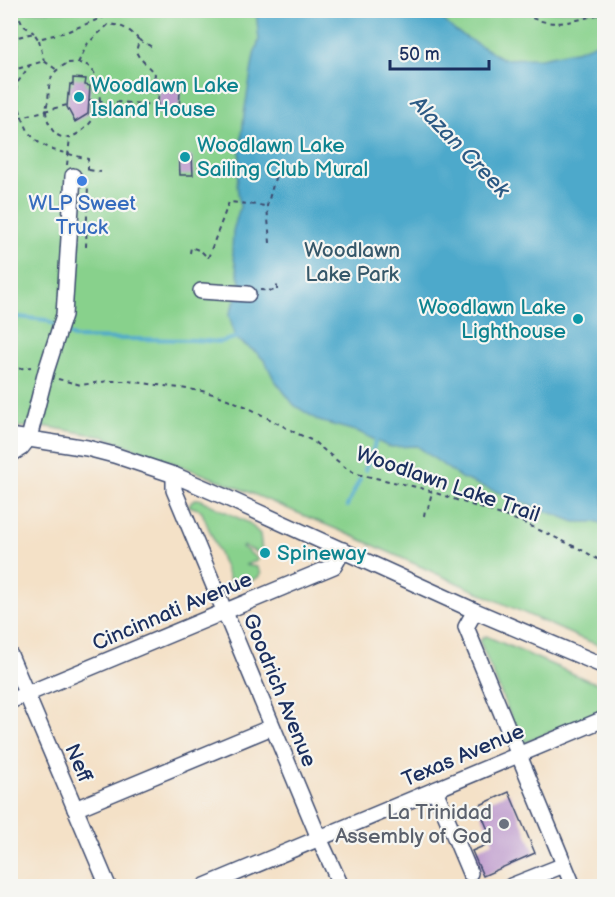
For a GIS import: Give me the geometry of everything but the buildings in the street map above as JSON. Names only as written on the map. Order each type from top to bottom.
[{"type":"street","points":[[10,455],[21,448],[29,438],[47,368],[64,315],[69,175]]},
{"type":"street","points":[[201,291],[248,294]]},
{"type":"street","points":[[10,436],[87,448],[174,475],[475,611],[604,666]]},
{"type":"street","name":"Goodrich Avenue","points":[[174,475],[174,490],[340,886]]},
{"type":"street","name":"Cincinnati Avenue","points":[[10,701],[334,566],[343,550]]},
{"type":"street","points":[[475,611],[466,627],[573,886]]},
{"type":"street","name":"Neff","points":[[10,655],[108,886]]},
{"type":"street","name":"Texas Avenue","points":[[205,886],[604,719]]},
{"type":"street","points":[[75,809],[272,727]]},
{"type":"street","points":[[435,790],[470,873]]},
{"type":"street","points":[[511,886],[564,865]]},
{"type":"path","points":[[16,10],[23,26],[34,33],[38,39],[44,61],[57,70]]},
{"type":"path","points":[[101,10],[109,24],[132,32],[139,40],[154,48]]},
{"type":"path","points":[[516,10],[531,19],[556,24],[604,13]]},
{"type":"path","points":[[38,39],[66,32],[104,17]]},
{"type":"path","points":[[78,63],[88,43],[109,24]]},
{"type":"path","points":[[10,39],[34,33]]},
{"type":"path","points":[[139,40],[136,52],[155,74],[154,80],[163,89]]},
{"type":"path","points":[[44,61],[10,72],[22,117],[29,133],[38,142],[53,150],[88,159],[86,247]]},
{"type":"path","points":[[68,63],[78,63],[87,64],[94,71],[99,89],[99,108],[88,127],[81,133],[63,138],[52,131],[46,110],[48,88],[57,70],[68,63]]},
{"type":"path","points":[[16,91],[18,82],[30,65]]},
{"type":"path","points":[[89,100],[158,105]]},
{"type":"path","points":[[10,120],[67,105]]},
{"type":"path","points":[[69,175],[70,137]]},
{"type":"path","points":[[88,170],[101,172]]},
{"type":"path","points":[[270,243],[267,206],[277,171]]},
{"type":"path","points":[[190,253],[190,247],[208,258],[229,202],[267,206]]},
{"type":"path","name":"Woodlawn Lake Trail","points":[[10,370],[47,368],[56,378],[81,385],[128,381],[202,391],[220,396],[247,406],[313,441],[346,468],[357,474],[432,492],[522,522],[604,563]]},
{"type":"path","points":[[424,516],[425,510],[429,508],[432,492]]},
{"type":"green space","name":"Woodlawn Lake Park","points":[[11,11],[604,11],[604,647],[234,486],[105,437],[49,427],[11,427]]},
{"type":"green space","points":[[195,499],[249,523],[260,534],[262,552],[258,553],[242,547],[258,559],[245,565],[257,567],[261,574],[257,578],[229,591],[225,590],[230,580],[201,510],[189,506]]},
{"type":"green space","points":[[486,636],[587,680],[604,685],[604,710],[524,743],[521,742],[480,642]]},
{"type":"water","name":"Alazan Creek","points":[[256,11],[434,11],[455,31],[503,59],[541,58],[579,50],[604,40],[604,526],[599,522],[575,522],[461,478],[417,446],[389,447],[359,432],[319,421],[294,405],[274,379],[265,361],[236,339],[229,315],[241,286],[232,251],[233,231],[240,207],[237,185],[244,114],[254,55],[259,40]]},
{"type":"waterway","points":[[10,316],[46,320],[56,326]]},
{"type":"waterway","points":[[62,330],[75,338],[220,342],[238,337]]},
{"type":"waterway","points":[[365,470],[376,441]]},
{"type":"waterway","points":[[347,506],[360,479]]},
{"type":"place","name":"Woodlawn Lake Island House","points":[[79,97]]},
{"type":"place","name":"Woodlawn Lake Sailing Club Mural","points":[[185,157]]},
{"type":"place","name":"WLP Sweet Truck","points":[[82,181]]},
{"type":"place","name":"Woodlawn Lake Lighthouse","points":[[578,319]]},
{"type":"place","name":"Spineway","points":[[265,553]]},
{"type":"place","name":"La Trinidad Assembly of God","points":[[504,824]]}]
